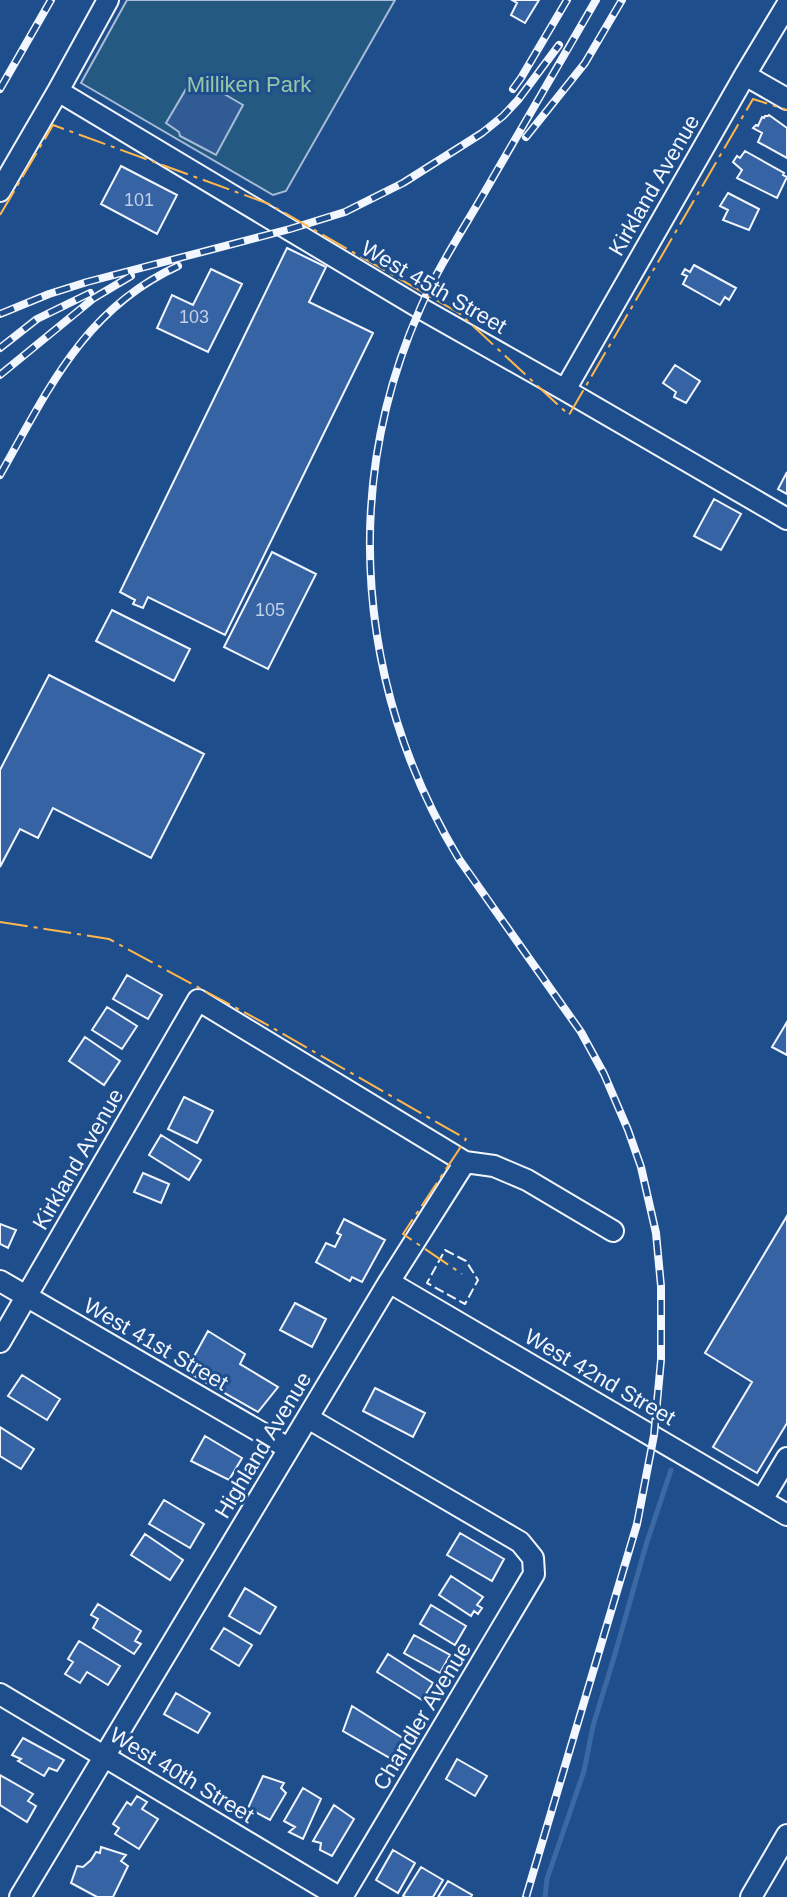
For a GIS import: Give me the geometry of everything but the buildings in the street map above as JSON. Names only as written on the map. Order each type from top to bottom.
[{"type":"street","points":[[0,191],[108,0]]},
{"type":"street","name":"Kirkland Avenue","points":[[565,390],[787,5]]},
{"type":"street","points":[[745,75],[787,99]]},
{"type":"street","name":"West 45th Street","points":[[58,91],[420,308],[787,519]]},
{"type":"street","name":"Kirkland Avenue","points":[[0,1342],[198,1000],[465,1162]]},
{"type":"street","points":[[465,1162],[494,1166],[527,1180],[613,1231]]},
{"type":"street","name":"Highland Avenue","points":[[20,1897],[288,1448],[465,1162]]},
{"type":"street","name":"West 41st Street","points":[[0,1281],[288,1448]]},
{"type":"street","name":"West 42nd Street","points":[[389,1282],[787,1515]]},
{"type":"street","name":"Chandler Avenue","points":[[308,1418],[520,1542],[533,1558],[534,1574],[340,1897]]},
{"type":"street","points":[[762,1500],[787,1458]]},
{"type":"street","name":"West 40th Street","points":[[0,1694],[340,1897]]},
{"type":"street","points":[[751,1897],[787,1835]]},
{"type":"green space","name":"Milliken Park","points":[[127,0],[395,0],[286,191],[273,195],[81,83]]},
{"type":"shaded area","points":[[202,81],[243,105],[216,155],[180,136],[166,123],[189,84]]},
{"type":"waterway","points":[[545,1897],[547,1879],[584,1771],[593,1726],[671,1470]]},
{"type":"railway","points":[[0,89],[51,0]]},
{"type":"railway","points":[[513,89],[567,0]]},
{"type":"railway","points":[[526,1897],[637,1524],[654,1435],[661,1360],[661,1286],[656,1233],[641,1167],[604,1074],[581,1032],[459,859],[425,795],[399,728],[381,659],[372,589],[371,518],[378,448],[395,378],[420,309],[443,263],[596,0]]},
{"type":"railway","points":[[526,137],[585,63],[622,0]]},
{"type":"railway","points":[[0,314],[87,282],[345,212],[403,183],[482,133],[518,100],[559,45]]},
{"type":"railway","points":[[0,475],[53,383],[93,329],[117,305],[145,284],[178,266]]},
{"type":"railway","points":[[0,375],[94,298],[131,276]]},
{"type":"railway","points":[[0,348],[37,319],[90,293]]},
{"type":"fence","points":[[445,1250],[466,1261],[478,1280],[465,1304],[427,1283],[445,1250]]},
{"type":"power","points":[[0,215],[53,125],[269,204],[459,313],[569,415],[753,99],[787,110]]},
{"type":"power","points":[[0,922],[109,939],[264,1023],[466,1139],[403,1234],[462,1274]]}]
